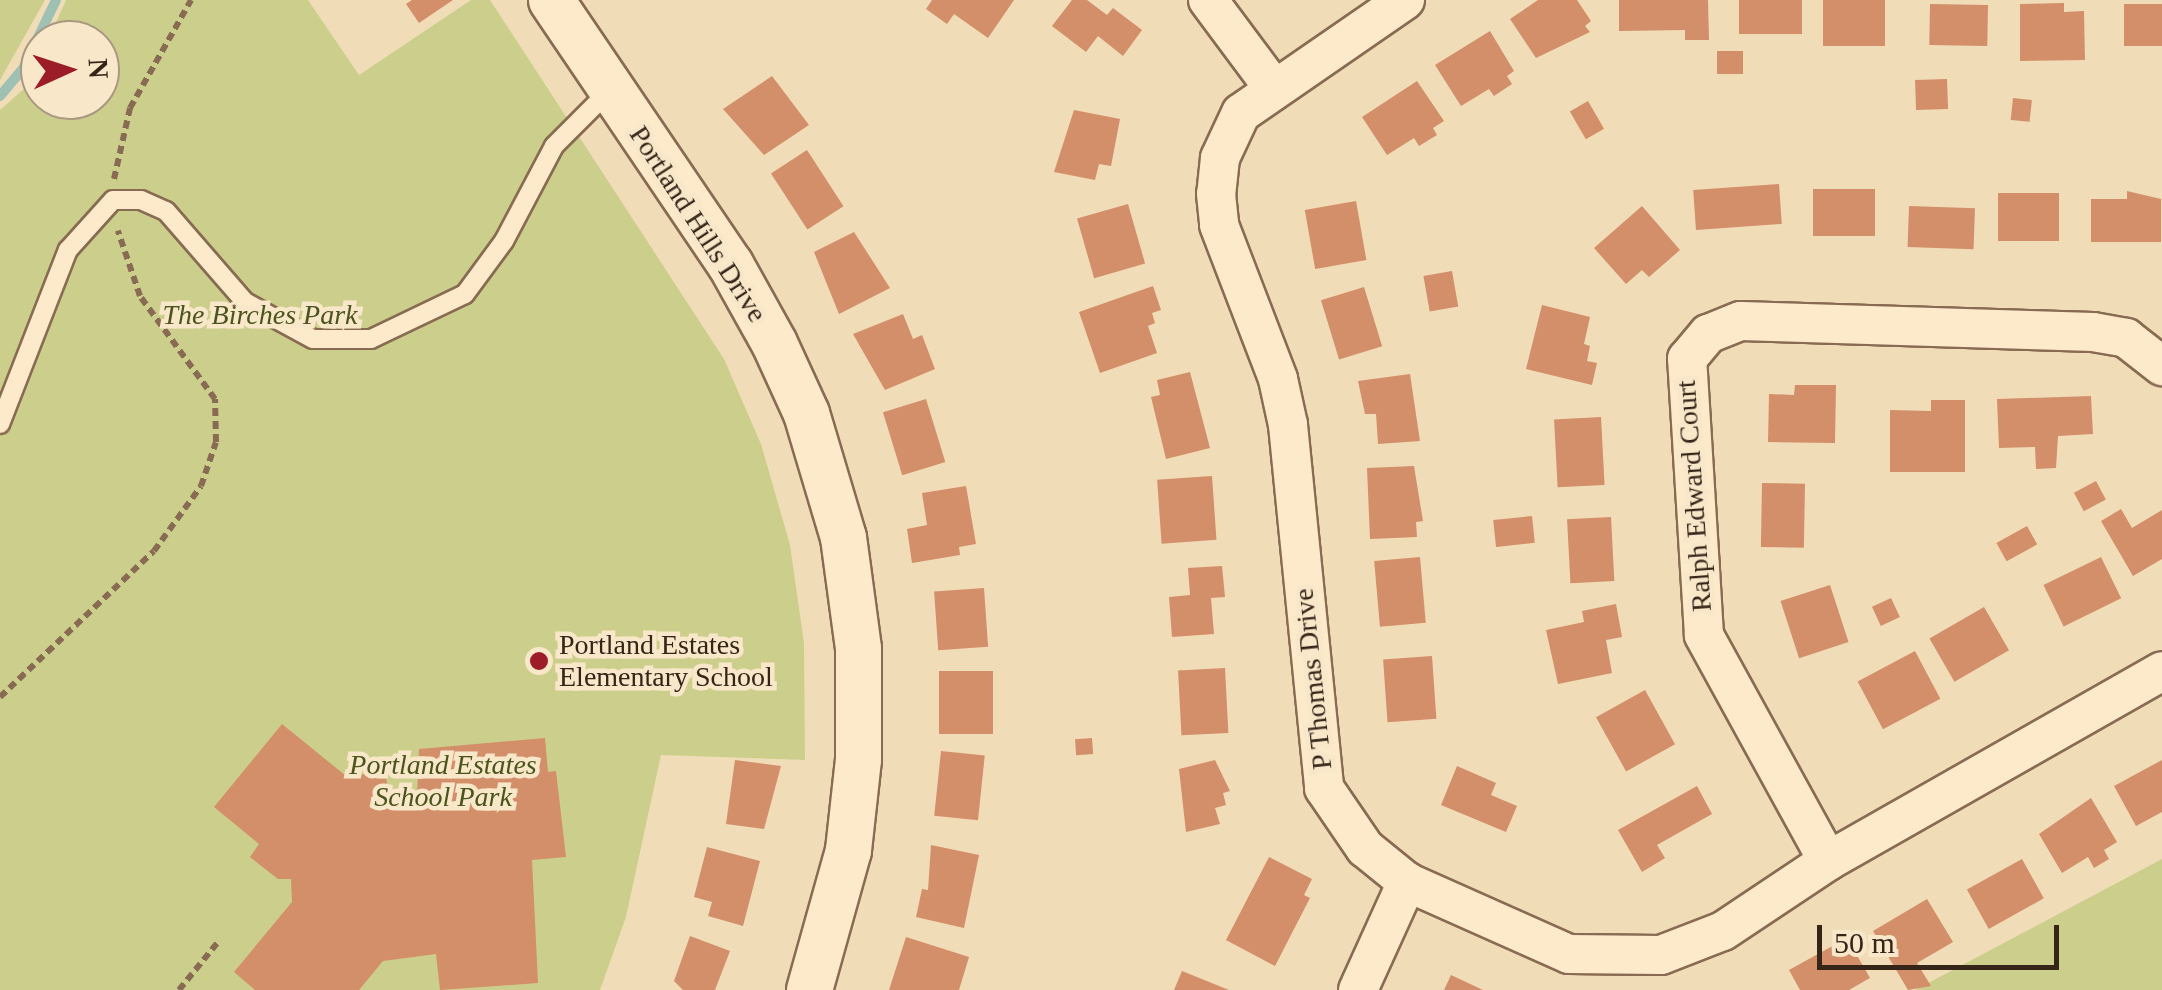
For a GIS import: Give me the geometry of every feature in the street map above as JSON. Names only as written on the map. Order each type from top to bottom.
[{"type":"street","name":"Portland Hills Drive","points":[[551,0],[609,91],[730,264],[774,343],[806,413],[843,536],[858,648],[858,759],[848,850],[809,990]]},
{"type":"street","points":[[1208,0],[1272,86]]},
{"type":"street","name":"P Thomas Drive","points":[[1405,0],[1272,86],[1228,132],[1216,194],[1220,225],[1278,379],[1288,425],[1324,788],[1346,827],[1407,882],[1569,954],[1624,960],[1661,955],[1723,930],[1828,861],[2162,671]]},
{"type":"street","name":"Ralph Edward Court","points":[[1828,861],[1704,635],[1687,359],[1708,334],[1741,321],[2094,332],[2126,338],[2162,366]]},
{"type":"street","points":[[1358,990],[1407,882]]},
{"type":"lane","points":[[0,424],[68,250],[113,200],[141,200],[166,211],[245,302],[313,339],[370,338],[465,294],[504,241],[554,146],[609,91]]},
{"type":"path","points":[[0,697],[154,552],[201,486],[216,442],[216,399],[140,296],[113,200],[116,158],[130,108],[190,0]]},
{"type":"path","points":[[179,990],[218,942]]},
{"type":"green space","points":[[0,0],[45,0],[34,20],[20,20],[20,44],[0,80]]},
{"type":"green space","points":[[66,0],[308,0],[359,75],[471,0],[490,0],[724,359],[761,444],[790,545],[804,643],[805,760],[661,755],[626,917],[600,990],[0,990],[0,110],[20,92],[20,120],[120,120],[120,20],[57,20]]},
{"type":"green space","points":[[2162,859],[2162,990],[1915,990]]},
{"type":"building","points":[[412,0],[453,0],[419,23],[406,4]]},
{"type":"building","points":[[932,0],[1014,0],[988,38],[954,14],[947,24],[926,9]]},
{"type":"building","points":[[1072,0],[1087,0],[1107,15],[1113,8],[1142,30],[1123,56],[1098,36],[1086,52],[1052,26]]},
{"type":"building","points":[[1538,0],[1577,0],[1591,21],[1585,26],[1590,32],[1536,58],[1510,19]]},
{"type":"building","points":[[1619,0],[1708,0],[1709,40],[1685,40],[1685,30],[1619,31]]},
{"type":"building","points":[[1739,0],[1802,0],[1802,34],[1739,34]]},
{"type":"building","points":[[1823,0],[1885,0],[1885,46],[1823,46]]},
{"type":"building","points":[[2064,3],[2064,12],[2084,11],[2085,60],[2020,61],[2020,4]]},
{"type":"building","points":[[1930,4],[1988,5],[1987,46],[1929,45]]},
{"type":"building","points":[[2124,4],[2162,4],[2162,46],[2124,46]]},
{"type":"building","points":[[1490,31],[1514,71],[1507,76],[1512,84],[1494,96],[1489,89],[1461,106],[1435,65]]},
{"type":"building","points":[[1717,51],[1743,51],[1743,74],[1717,74]]},
{"type":"building","points":[[772,76],[809,125],[764,155],[723,109]]},
{"type":"building","points":[[1947,79],[1948,109],[1916,110],[1915,80]]},
{"type":"building","points":[[1417,81],[1444,121],[1433,128],[1437,135],[1419,146],[1414,138],[1387,155],[1362,117]]},
{"type":"building","points":[[2013,98],[2032,100],[2030,122],[2011,120]]},
{"type":"building","points":[[1588,101],[1604,129],[1586,139],[1570,112]]},
{"type":"building","points":[[1074,110],[1120,119],[1111,166],[1099,164],[1095,180],[1054,172]]},
{"type":"building","points":[[807,150],[843,206],[807,230],[771,173]]},
{"type":"building","points":[[1779,184],[1782,224],[1696,230],[1693,190]]},
{"type":"building","points":[[1813,189],[1875,189],[1875,236],[1813,236]]},
{"type":"building","points":[[2127,191],[2161,199],[2161,242],[2091,242],[2091,199],[2127,199]]},
{"type":"building","points":[[1998,193],[2059,193],[2059,241],[1998,241]]},
{"type":"building","points":[[1356,201],[1366,260],[1315,269],[1305,210]]},
{"type":"building","points":[[1128,204],[1145,264],[1094,278],[1077,219]]},
{"type":"building","points":[[1642,206],[1680,250],[1649,277],[1642,270],[1626,284],[1594,248]]},
{"type":"building","points":[[1909,206],[1975,208],[1974,249],[1908,247]]},
{"type":"building","points":[[854,232],[890,288],[839,314],[814,252]]},
{"type":"building","points":[[1452,271],[1458,306],[1430,311],[1423,276]]},
{"type":"building","points":[[1153,286],[1161,310],[1152,313],[1155,323],[1148,326],[1157,353],[1100,373],[1079,312]]},
{"type":"building","points":[[1364,287],[1382,346],[1339,359],[1321,300]]},
{"type":"building","points":[[1542,305],[1590,317],[1584,344],[1590,346],[1587,361],[1597,363],[1592,385],[1526,369]]},
{"type":"building","points":[[903,314],[913,339],[922,335],[935,369],[885,390],[853,334]]},
{"type":"building","points":[[1190,372],[1210,448],[1166,459],[1151,397],[1160,395],[1157,380]]},
{"type":"building","points":[[1410,374],[1420,441],[1378,444],[1376,414],[1365,414],[1358,381]]},
{"type":"building","points":[[1795,385],[1836,385],[1835,443],[1768,442],[1769,394],[1794,395]]},
{"type":"building","points":[[2091,396],[2093,434],[2058,436],[2056,468],[2036,469],[2035,447],[1999,448],[1997,399]]},
{"type":"building","points":[[926,399],[945,462],[902,475],[883,412]]},
{"type":"building","points":[[1931,400],[1965,400],[1965,472],[1890,472],[1890,410],[1931,411]]},
{"type":"building","points":[[1601,417],[1605,485],[1558,487],[1554,419]]},
{"type":"building","points":[[1414,466],[1423,521],[1416,522],[1417,537],[1370,539],[1367,468]]},
{"type":"building","points":[[1212,476],[1216,540],[1162,544],[1157,480]]},
{"type":"building","points":[[2096,481],[2106,500],[2084,511],[2074,493]]},
{"type":"building","points":[[1762,483],[1805,484],[1804,548],[1761,547]]},
{"type":"building","points":[[966,486],[976,544],[959,547],[960,555],[912,563],[907,529],[927,525],[922,493]]},
{"type":"building","points":[[2121,509],[2132,528],[2162,510],[2162,559],[2133,576],[2101,521]]},
{"type":"building","points":[[1532,516],[1535,543],[1496,547],[1493,520]]},
{"type":"building","points":[[1611,517],[1614,581],[1570,583],[1567,519]]},
{"type":"building","points":[[2027,526],[2037,544],[2007,561],[1996,543]]},
{"type":"building","points":[[1420,557],[1426,623],[1380,627],[1374,561]]},
{"type":"building","points":[[2101,557],[2121,598],[2064,626],[2043,585]]},
{"type":"building","points":[[1222,566],[1225,597],[1211,598],[1214,634],[1172,637],[1169,597],[1190,595],[1188,568]]},
{"type":"building","points":[[1830,585],[1849,642],[1799,658],[1781,601]]},
{"type":"building","points":[[984,588],[988,647],[938,650],[934,591]]},
{"type":"building","points":[[1891,598],[1900,617],[1881,626],[1872,607]]},
{"type":"building","points":[[1616,604],[1622,637],[1606,640],[1612,673],[1558,684],[1546,630],[1584,622],[1582,611]]},
{"type":"building","points":[[1984,607],[2009,650],[1954,682],[1929,639]]},
{"type":"building","points":[[1915,651],[1940,699],[1883,729],[1858,682]]},
{"type":"building","points":[[1432,656],[1436,719],[1388,722],[1383,659]]},
{"type":"building","points":[[1225,668],[1228,733],[1181,735],[1178,670]]},
{"type":"building","points":[[939,671],[993,671],[993,734],[939,734]]},
{"type":"building","points":[[1645,690],[1675,744],[1626,771],[1596,717]]},
{"type":"building","name":"Portland Estates Elementary School","points":[[282,724],[346,776],[386,772],[388,800],[417,798],[419,749],[545,738],[548,772],[556,771],[566,857],[532,860],[538,983],[440,990],[436,954],[383,961],[359,990],[255,990],[234,972],[292,902],[291,879],[278,879],[250,857],[259,844],[214,807]]},
{"type":"building","points":[[1092,738],[1093,754],[1076,755],[1075,739]]},
{"type":"building","points":[[941,751],[985,756],[978,820],[934,816]]},
{"type":"building","points":[[735,760],[781,766],[764,829],[726,824]]},
{"type":"building","points":[[1215,760],[1230,791],[1223,793],[1226,805],[1215,808],[1220,824],[1186,832],[1179,769]]},
{"type":"building","points":[[2162,760],[2162,812],[2136,826],[2114,786]]},
{"type":"building","points":[[1457,766],[1496,783],[1491,795],[1517,806],[1506,832],[1441,805]]},
{"type":"building","points":[[1697,786],[1712,814],[1657,845],[1665,858],[1642,872],[1618,830]]},
{"type":"building","points":[[2091,798],[2117,842],[2104,850],[2109,859],[2094,868],[2088,857],[2062,873],[2039,834]]},
{"type":"building","points":[[931,845],[979,855],[964,928],[916,917],[922,889],[928,890]]},
{"type":"building","points":[[707,847],[760,861],[743,926],[708,916],[712,902],[694,897]]},
{"type":"building","points":[[1269,857],[1312,879],[1304,895],[1310,898],[1275,966],[1226,940]]},
{"type":"building","points":[[2022,859],[2044,898],[1989,929],[1967,890]]},
{"type":"building","points":[[1927,899],[1953,942],[1917,963],[1931,986],[1908,990],[1873,931]]},
{"type":"building","points":[[690,936],[730,951],[715,990],[683,990],[674,981]]},
{"type":"building","points":[[906,937],[969,957],[959,990],[889,990]]},
{"type":"building","points":[[1847,938],[1870,978],[1849,990],[1800,990],[1789,970]]},
{"type":"building","points":[[1182,971],[1229,990],[1174,990]]},
{"type":"building","points":[[1451,975],[1483,990],[1444,990]]},
{"type":"waterway","points":[[0,96],[23,69],[56,0]]},
{"type":"place","name":"Portland Estates Elementary School","points":[[539,661]]},
{"type":"park label","name":"The Birches Park","points":[[260,315]]},
{"type":"park label","name":"Portland Estates School Park","points":[[443,781]]}]
